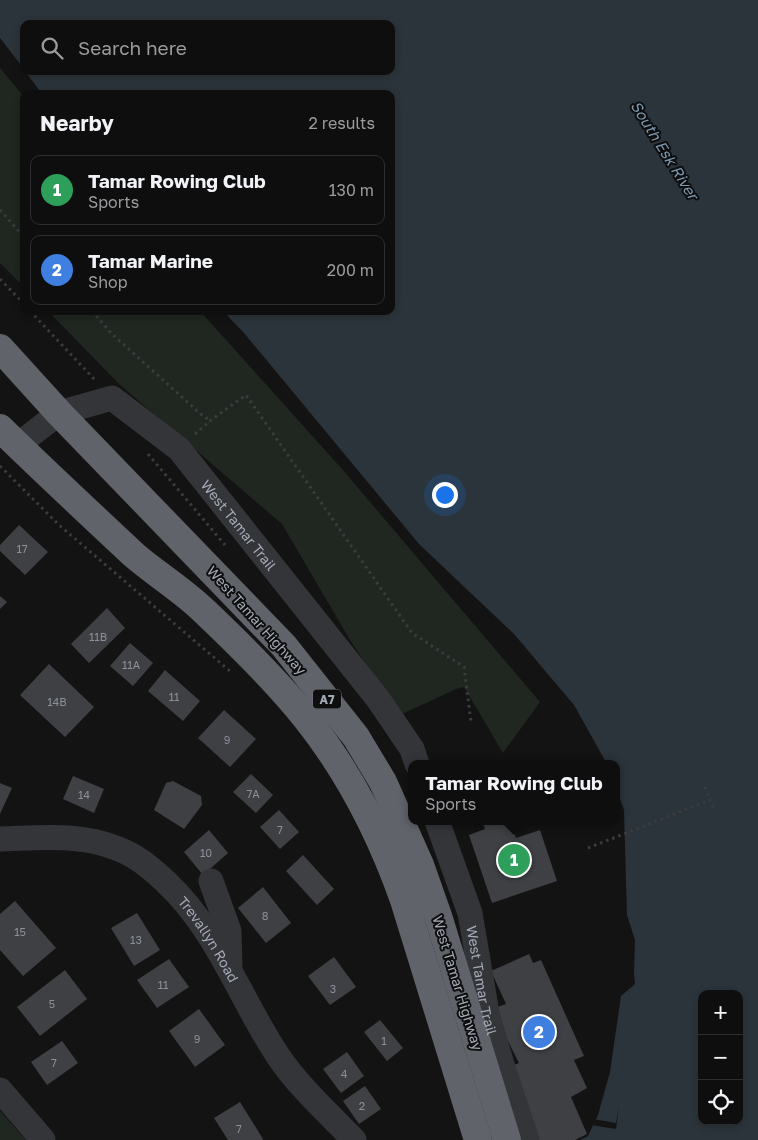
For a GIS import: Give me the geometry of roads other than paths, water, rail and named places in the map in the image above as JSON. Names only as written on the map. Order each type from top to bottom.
[{"type":"highway","name":"West Tamar Highway","points":[[0,348],[59,413],[284,646],[356,737],[383,782],[420,865],[506,1140]]},
{"type":"highway","name":"West Tamar Highway","points":[[9,436],[136,556],[207,613],[279,686],[334,755],[357,795],[394,871],[478,1140]]},
{"type":"street","name":"West Tamar Trail","points":[[59,413],[112,398],[178,449],[378,699],[412,749],[416,760]]},
{"type":"street","points":[[9,436],[59,413]]},
{"type":"street","name":"West Tamar Trail","points":[[438,825],[470,913],[487,1013],[527,1140]]},
{"type":"street","name":"Trevallyn Road","points":[[0,839],[77,839],[96,841],[134,856],[150,867],[191,908],[206,929],[278,1056],[295,1078],[354,1140]]},
{"type":"street","points":[[211,881],[229,931],[230,969]]},
{"type":"street","points":[[0,1090],[43,1140]]},
{"type":"water","name":"South Esk River","points":[[0,0],[758,0],[758,1140],[580,1140],[588,1136],[598,1115],[610,1072],[621,996],[635,984],[635,940],[627,915],[624,810],[620,799],[620,760],[605,760],[574,705],[514,634],[419,544],[244,333],[227,315],[395,315],[395,90],[39,90],[28,75],[395,75],[395,20],[20,20],[20,64],[0,38]]},
{"type":"place","name":"Tamar Rowing Club","points":[[514,860]]},
{"type":"place","name":"Tamar Marine","points":[[539,1032]]}]
